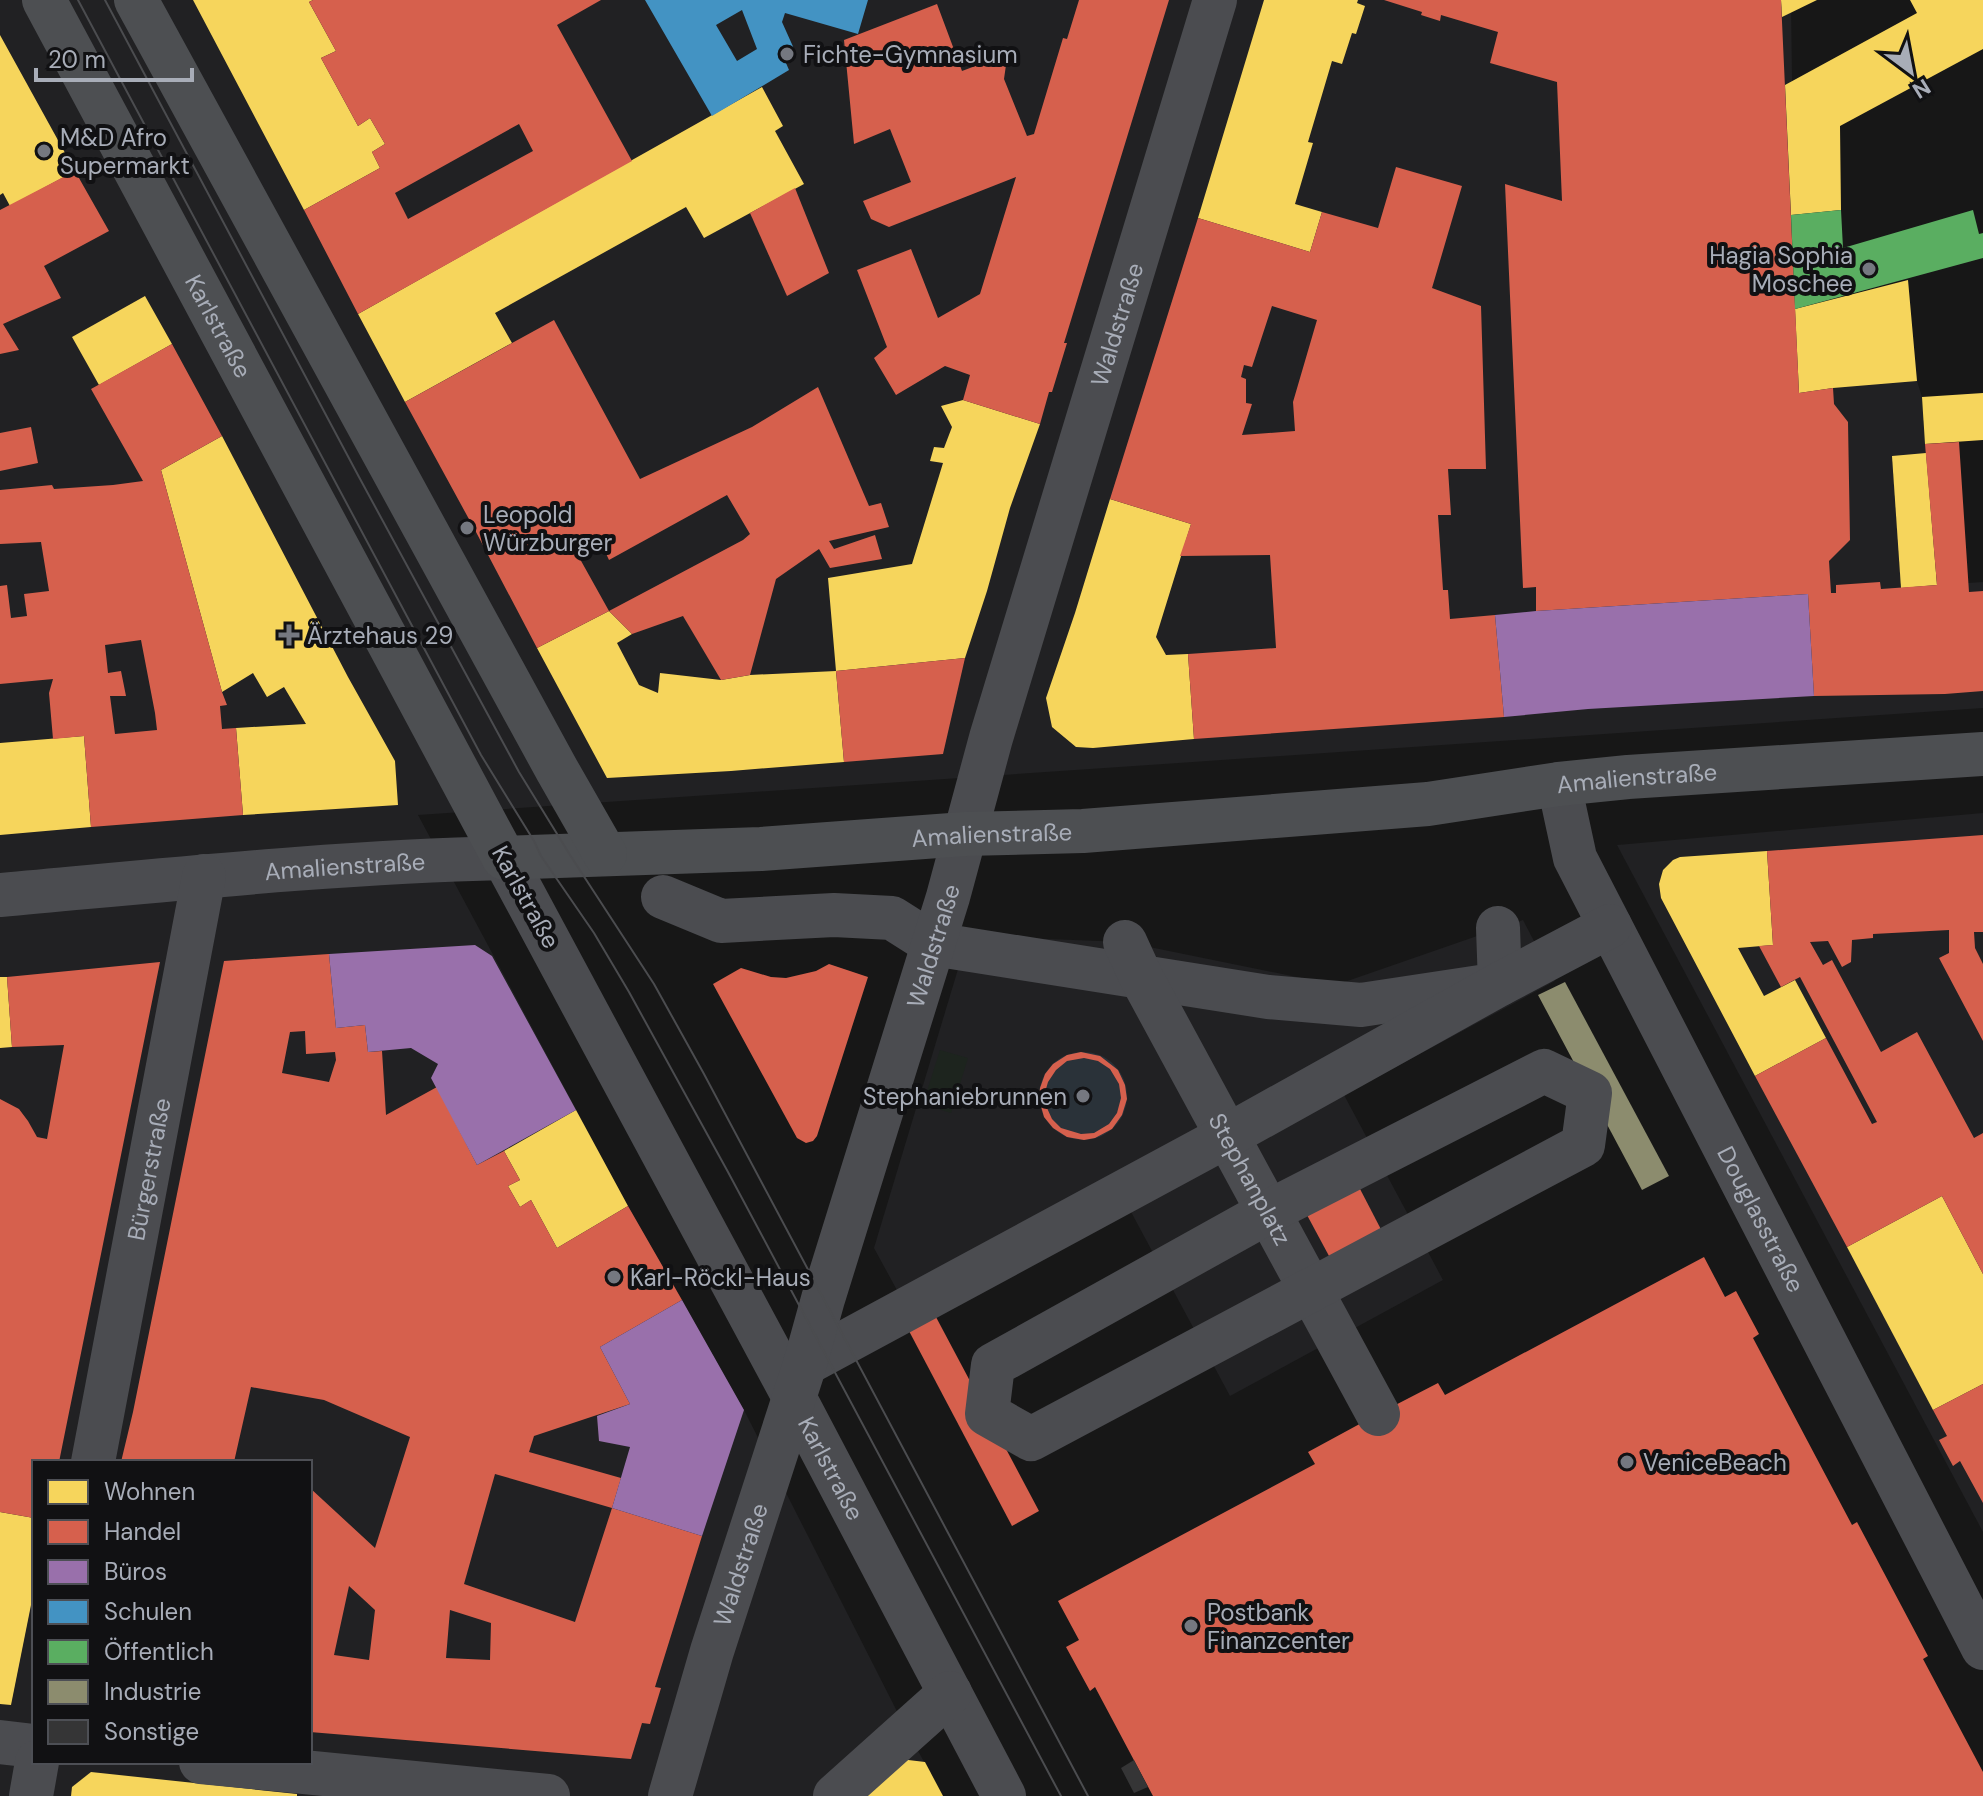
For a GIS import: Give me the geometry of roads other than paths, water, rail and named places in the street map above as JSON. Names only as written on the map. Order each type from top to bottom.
[{"type":"main road","name":"Karlstraße","points":[[44,0],[504,858]]},
{"type":"main road","points":[[136,0],[605,854]]},
{"type":"main road","name":"Amalienstraße","points":[[504,858],[761,849],[965,834],[1083,831],[1413,805],[1559,784],[1983,754]]},
{"type":"street","name":"Waldstraße","points":[[670,1796],[712,1651],[933,944],[991,738],[1215,0]]},
{"type":"street","name":"Douglasstraße","points":[[1559,784],[1575,858],[1977,1636]]},
{"type":"street","name":"Amalienstraße","points":[[0,895],[204,876],[439,859],[504,858]]},
{"type":"street","name":"Karlstraße","points":[[504,858],[799,1380],[950,1693],[1004,1796]]},
{"type":"street","name":"Bürgerstraße","points":[[93,1460],[204,876]]},
{"type":"street","points":[[663,897],[721,921],[834,915],[892,918],[933,944],[1133,960],[1268,997],[1361,1005],[1500,984]]},
{"type":"street","points":[[799,1380],[1227,1136],[1610,926]]},
{"type":"street","points":[[1498,928],[1500,984]]},
{"type":"street","name":"Stephanplatz","points":[[1133,960],[1378,1414]]},
{"type":"street","points":[[1544,1071],[1590,1093],[1583,1145],[1311,1291],[1031,1439],[987,1414],[993,1365],[1268,1212],[1544,1071]]},
{"type":"street","points":[[835,1796],[950,1693]]},
{"type":"street","points":[[0,1742],[32,1746]]},
{"type":"street","points":[[31,1796],[37,1764]]},
{"type":"street","points":[[221,1764],[548,1796]]},
{"type":"tram line","points":[[78,0],[481,755],[541,856],[594,933],[629,992],[1061,1796]]},
{"type":"tram line","points":[[105,0],[519,772],[654,984],[704,1074],[1088,1796]]},
{"type":"place","name":"Fichte-Gymnasium","points":[[787,54]]},
{"type":"place","name":"M&D Afro Supermarkt","points":[[44,151]]},
{"type":"place","name":"Hagia Sophia Moschee","points":[[1869,269]]},
{"type":"place","name":"Leopold Würzburger","points":[[467,528]]},
{"type":"place","name":"Ärztehaus 29","points":[[289,635]]},
{"type":"place","name":"Stephaniebrunnen","points":[[1083,1096]]},
{"type":"place","name":"Karl-Röckl-Haus","points":[[614,1277]]},
{"type":"place","name":"VeniceBeach","points":[[1627,1462]]},
{"type":"place","name":"Postbank Finanzcenter","points":[[1191,1626]]}]
